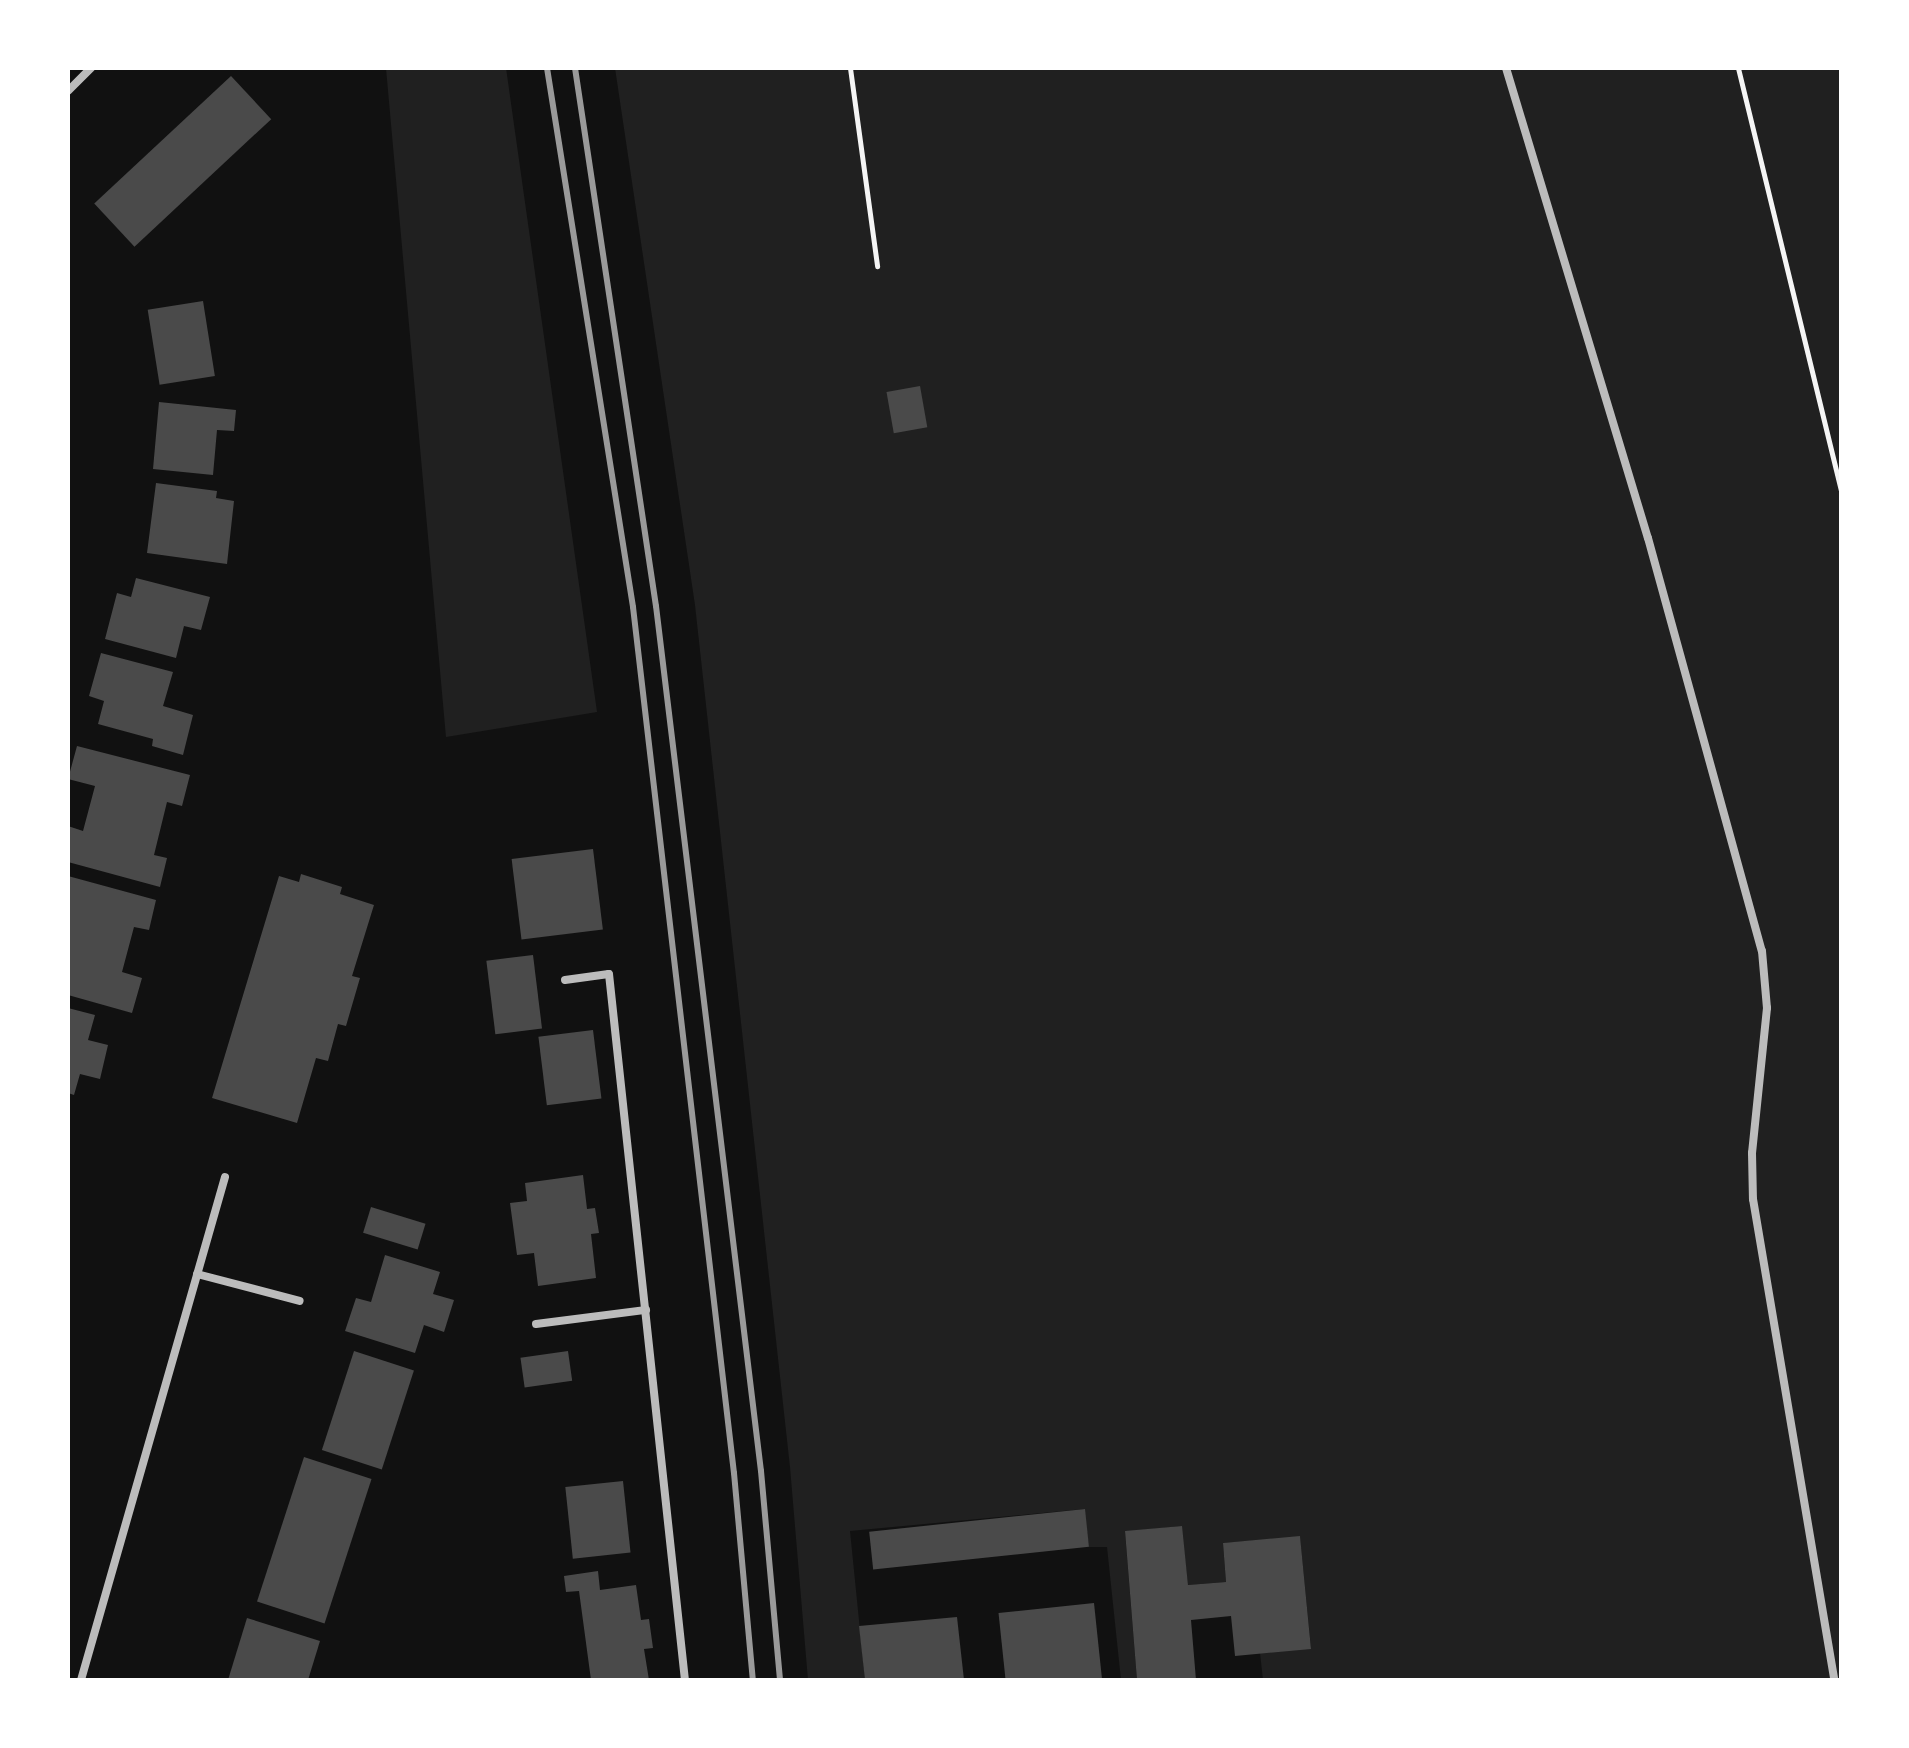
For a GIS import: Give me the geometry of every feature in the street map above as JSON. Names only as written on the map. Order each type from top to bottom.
[{"type":"street","points":[[68,91],[91,68]]},
{"type":"street","points":[[1506,68],[1648,538],[1762,951],[1767,1008],[1752,1153],[1753,1199],[1834,1680]]},
{"type":"street","points":[[565,980],[609,974],[685,1680]]},
{"type":"street","points":[[81,1680],[225,1177]]},
{"type":"street","points":[[197,1274],[300,1301]]},
{"type":"street","points":[[536,1324],[646,1310]]},
{"type":"path","points":[[850,68],[877,266]]},
{"type":"path","points":[[1738,68],[1841,491]]},
{"type":"shaded area","points":[[386,68],[506,68],[597,712],[446,737]]},
{"type":"shaded area","points":[[615,68],[1841,68],[1841,1680],[1263,1680],[1260,1653],[1311,1648],[1300,1537],[1223,1543],[1226,1582],[1188,1585],[1181,1526],[1125,1532],[1137,1680],[1121,1680],[1107,1547],[1089,1547],[1084,1509],[850,1531],[865,1680],[808,1680],[790,1467],[695,605]]},
{"type":"building","points":[[231,76],[271,119],[134,247],[94,204]]},
{"type":"building","points":[[203,301],[215,376],[160,385],[148,310]]},
{"type":"building","points":[[920,386],[927,427],[894,433],[887,392]]},
{"type":"building","points":[[159,402],[236,410],[234,431],[217,430],[213,475],[153,469]]},
{"type":"building","points":[[156,483],[217,491],[216,498],[234,501],[227,564],[147,553]]},
{"type":"building","points":[[136,578],[210,597],[201,630],[184,626],[176,658],[105,639],[117,593],[131,597]]},
{"type":"building","points":[[101,653],[173,672],[163,706],[193,715],[183,755],[152,746],[153,739],[98,724],[104,701],[89,696]]},
{"type":"building","points":[[77,746],[190,775],[182,806],[167,802],[154,855],[167,858],[160,887],[68,862],[68,826],[83,831],[95,786],[68,779]]},
{"type":"building","points":[[593,849],[603,929],[521,939],[512,859]]},
{"type":"building","points":[[301,874],[342,887],[340,894],[374,905],[352,976],[360,978],[346,1026],[338,1024],[328,1061],[316,1058],[297,1123],[212,1098],[279,876],[299,882]]},
{"type":"building","points":[[68,876],[156,900],[149,930],[134,927],[122,972],[142,978],[132,1013],[68,995]]},
{"type":"building","points":[[533,955],[542,1028],[495,1034],[486,961]]},
{"type":"building","points":[[68,1008],[95,1015],[88,1040],[108,1045],[100,1079],[80,1074],[74,1095],[68,1093]]},
{"type":"building","points":[[593,1030],[601,1098],[547,1105],[538,1037]]},
{"type":"building","points":[[583,1175],[587,1209],[595,1208],[599,1233],[591,1234],[596,1278],[538,1286],[534,1253],[517,1255],[510,1203],[527,1201],[525,1183]]},
{"type":"building","points":[[371,1207],[426,1224],[418,1249],[363,1233]]},
{"type":"building","points":[[385,1255],[440,1272],[433,1294],[454,1300],[444,1332],[424,1325],[415,1353],[345,1331],[356,1298],[371,1302]]},
{"type":"building","points":[[354,1351],[414,1370],[382,1469],[322,1450]]},
{"type":"building","points":[[568,1351],[572,1381],[525,1387],[520,1358]]},
{"type":"building","points":[[304,1457],[372,1479],[325,1624],[257,1602]]},
{"type":"building","points":[[623,1481],[631,1553],[573,1559],[565,1487]]},
{"type":"building","points":[[1085,1509],[1089,1547],[873,1569],[869,1532]]},
{"type":"building","points":[[1182,1526],[1188,1585],[1226,1582],[1223,1543],[1300,1536],[1311,1649],[1235,1656],[1231,1616],[1191,1620],[1196,1680],[1137,1680],[1125,1531]]},
{"type":"building","points":[[598,1571],[600,1590],[636,1585],[641,1620],[649,1619],[653,1648],[644,1649],[649,1680],[591,1680],[579,1591],[566,1592],[564,1576]]},
{"type":"building","points":[[1094,1603],[1102,1680],[1006,1680],[999,1613]]},
{"type":"building","points":[[957,1617],[964,1680],[865,1680],[859,1626]]},
{"type":"building","points":[[247,1618],[320,1641],[308,1680],[228,1680]]},
{"type":"railway","points":[[547,68],[633,607],[734,1473],[753,1680]]},
{"type":"railway","points":[[575,68],[656,606],[761,1471],[780,1680]]}]
